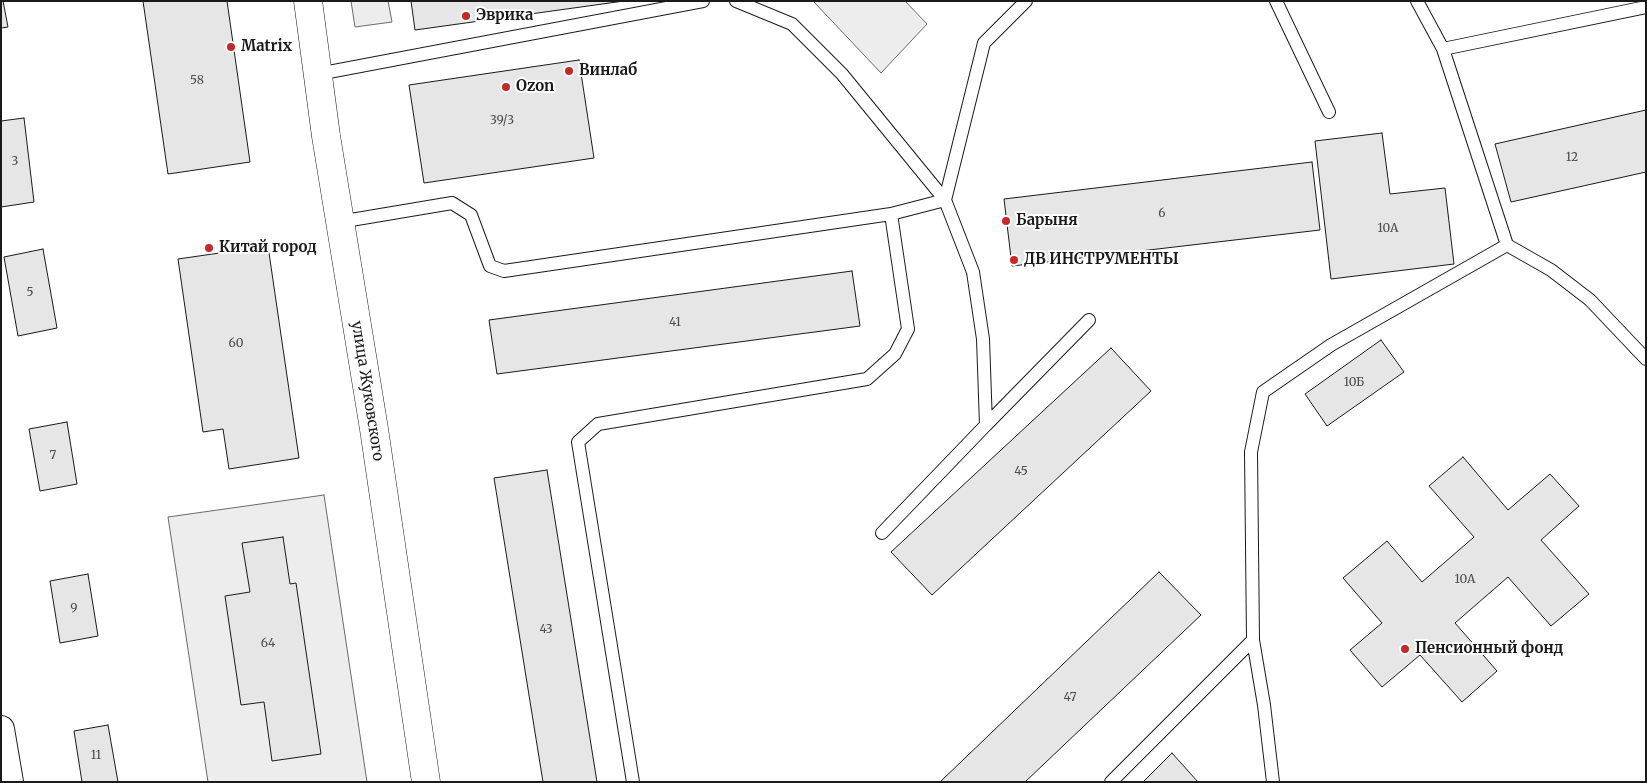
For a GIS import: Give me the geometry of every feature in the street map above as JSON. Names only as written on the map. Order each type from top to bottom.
[{"type":"main road","name":"улица Жуковского","points":[[308,1],[326,136],[374,429],[426,782]]},
{"type":"street","points":[[1,729],[10,782]]},
{"type":"lane","points":[[318,74],[703,1]]},
{"type":"lane","points":[[736,1],[792,24],[842,74],[945,200],[973,272],[983,339],[986,425]]},
{"type":"lane","points":[[945,200],[984,43],[1026,1]]},
{"type":"lane","points":[[1276,1],[1329,112]]},
{"type":"lane","points":[[1417,1],[1443,49],[1506,245],[1551,270],[1590,300],[1646,358]]},
{"type":"lane","points":[[1443,49],[1646,7]]},
{"type":"lane","points":[[339,222],[452,203],[471,215],[490,266],[504,270],[891,214],[945,200]]},
{"type":"lane","points":[[633,782],[578,442],[598,424],[867,379],[895,354],[908,329],[891,214]]},
{"type":"lane","points":[[1273,782],[1264,705],[1253,640],[1252,452],[1263,392],[1331,344],[1506,245]]},
{"type":"lane","points":[[882,534],[1089,320]]},
{"type":"lane","points":[[1111,782],[1253,640]]},
{"type":"shaded area","points":[[351,1],[388,1],[392,22],[355,27]]},
{"type":"shaded area","points":[[813,1],[905,1],[927,24],[881,73]]},
{"type":"shaded area","points":[[324,495],[367,782],[208,782],[168,517]]},
{"type":"building","points":[[1,1],[3,1],[8,27],[1,28]]},
{"type":"building","points":[[143,1],[227,1],[250,162],[168,174]]},
{"type":"building","name":"Эврика","points":[[411,1],[624,1],[415,30]]},
{"type":"building","points":[[579,60],[594,158],[424,183],[409,85]]},
{"type":"building","points":[[1646,110],[1646,172],[1511,202],[1495,144]]},
{"type":"building","points":[[24,118],[34,202],[1,207],[1,121]]},
{"type":"building","points":[[1382,133],[1390,194],[1445,188],[1454,264],[1331,279],[1315,141]]},
{"type":"building","points":[[1312,162],[1320,230],[1012,266],[1004,199]]},
{"type":"building","points":[[268,246],[299,458],[229,469],[223,429],[203,432],[178,259]]},
{"type":"building","points":[[43,249],[57,328],[18,336],[4,257]]},
{"type":"building","points":[[852,271],[860,326],[497,374],[489,320]]},
{"type":"building","points":[[1381,340],[1404,372],[1327,426],[1305,394]]},
{"type":"building","points":[[1111,348],[1151,391],[932,595],[891,552]]},
{"type":"building","points":[[67,422],[77,484],[40,491],[29,429]]},
{"type":"building","points":[[1463,457],[1508,510],[1550,474],[1579,506],[1541,540],[1589,594],[1551,626],[1508,577],[1455,623],[1497,671],[1462,702],[1420,655],[1382,687],[1350,650],[1382,623],[1343,578],[1387,541],[1422,582],[1474,537],[1429,486]]},
{"type":"building","points":[[547,470],[597,782],[543,782],[494,478]]},
{"type":"building","points":[[283,537],[290,584],[296,583],[321,754],[272,761],[264,702],[241,705],[225,596],[250,592],[242,543]]},
{"type":"building","points":[[1159,572],[1201,615],[1025,782],[940,782]]},
{"type":"building","points":[[88,574],[98,636],[60,643],[50,581]]},
{"type":"building","points":[[108,725],[118,782],[82,782],[74,731]]},
{"type":"building","points":[[1172,753],[1198,782],[1143,782]]},
{"type":"place","name":"Эврика","points":[[466,16]]},
{"type":"place","name":"Matrix","points":[[231,47]]},
{"type":"place","name":"Винлаб","points":[[569,71]]},
{"type":"place","name":"Ozon","points":[[506,87]]},
{"type":"place","name":"Барыня","points":[[1006,221]]},
{"type":"place","name":"Китай город","points":[[209,248]]},
{"type":"place","name":"ДВ ИНСТРУМЕНТЫ","points":[[1014,260]]},
{"type":"place","name":"Пенсионный фонд","points":[[1405,649]]}]
